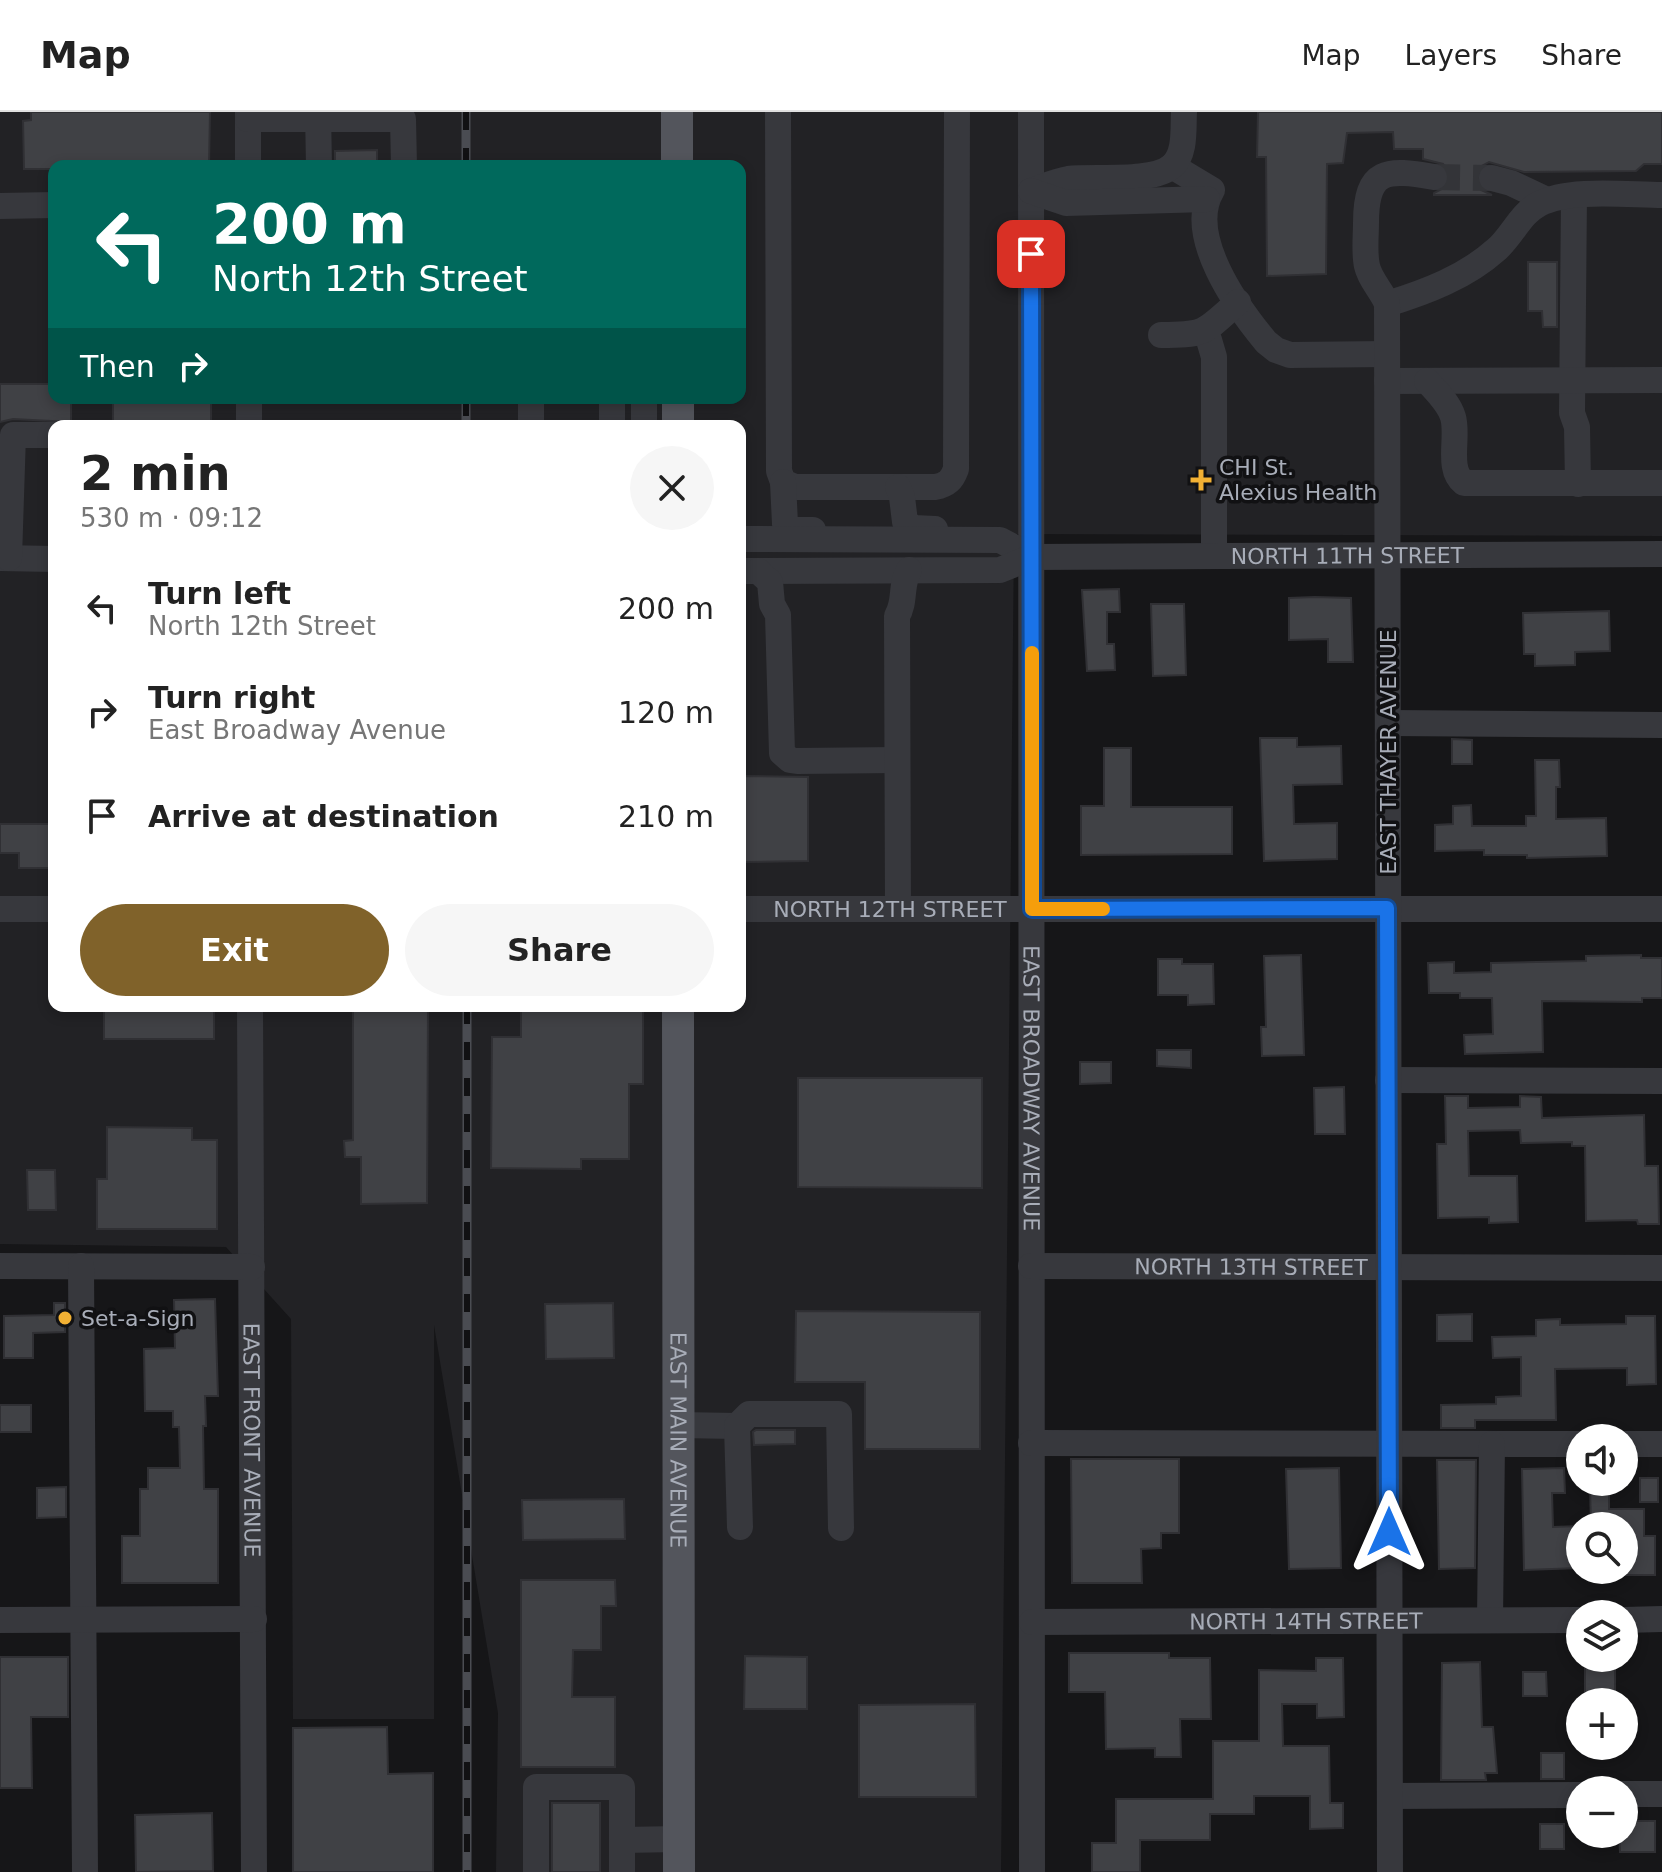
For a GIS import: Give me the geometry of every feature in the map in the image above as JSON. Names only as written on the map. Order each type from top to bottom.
[{"type":"main road","points":[[677,112],[677,160]]},
{"type":"main road","name":"EAST MAIN AVENUE","points":[[678,1012],[679,1872]]},
{"type":"street","points":[[778,112],[779,471],[783,482],[783,520],[788,527],[796,530],[832,531],[894,561],[969,540],[1000,540],[1032,557]]},
{"type":"street","points":[[783,482],[795,487],[943,486],[949,483],[956,469],[957,112]]},
{"type":"street","name":"EAST BROADWAY AVENUE","points":[[1031,112],[1032,1872]]},
{"type":"street","points":[[1031,191],[1066,180],[1158,174],[1172,166],[1182,147],[1184,112]]},
{"type":"street","points":[[248,160],[248,116],[404,116],[404,160]]},
{"type":"street","points":[[318,116],[319,160]]},
{"type":"street","points":[[1172,166],[1212,190],[1203,210],[1205,238],[1211,257],[1257,332],[1276,350],[1290,355],[1387,354]]},
{"type":"street","points":[[1434,177],[1388,173],[1379,176],[1368,192],[1366,265],[1387,304],[1444,283],[1487,258],[1527,213],[1547,200],[1574,196],[1659,198]]},
{"type":"street","points":[[1492,178],[1511,183],[1547,200]]},
{"type":"street","points":[[1031,191],[1066,203],[1207,199]]},
{"type":"street","points":[[1574,196],[1572,413],[1577,427],[1578,484]]},
{"type":"street","points":[[0,206],[48,205]]},
{"type":"street","points":[[1161,335],[1194,335],[1202,332],[1238,302]]},
{"type":"street","name":"EAST THAYER AVENUE","points":[[1387,304],[1390,1872]]},
{"type":"street","points":[[1202,332],[1209,340],[1214,357],[1214,556]]},
{"type":"street","points":[[1387,381],[1662,380]]},
{"type":"street","points":[[1427,381],[1454,418],[1455,470],[1459,480],[1469,484],[1662,483]]},
{"type":"street","points":[[48,435],[13,435],[5,558],[48,559]]},
{"type":"street","points":[[783,482],[774,493],[769,561],[772,604],[778,615],[782,753],[790,760],[797,761],[897,760]]},
{"type":"street","points":[[898,487],[903,517],[909,526],[941,529],[969,540]]},
{"type":"street","points":[[898,487],[892,503],[894,561],[902,604],[897,616],[898,908]]},
{"type":"street","points":[[769,561],[851,540]]},
{"type":"street","name":"NORTH 11TH STREET","points":[[1032,557],[1662,554]]},
{"type":"street","points":[[769,561],[894,561],[1000,570],[1032,557]]},
{"type":"street","points":[[1389,723],[1662,725]]},
{"type":"street","points":[[0,909],[48,909]]},
{"type":"street","name":"NORTH 12TH STREET","points":[[746,909],[1662,909]]},
{"type":"street","name":"EAST FRONT AVENUE","points":[[250,1012],[254,1872]]},
{"type":"street","points":[[1388,1080],[1662,1081]]},
{"type":"street","points":[[0,1266],[252,1267]]},
{"type":"street","points":[[81,1266],[85,1872]]},
{"type":"street","name":"NORTH 13TH STREET","points":[[1031,1266],[1662,1268]]},
{"type":"street","points":[[678,1425],[737,1426],[749,1414],[839,1414],[841,1528]]},
{"type":"street","points":[[737,1426],[740,1527]]},
{"type":"street","points":[[1031,1443],[1566,1444]]},
{"type":"street","points":[[1490,1620],[1492,1444]]},
{"type":"street","points":[[1638,1444],[1662,1444]]},
{"type":"street","points":[[0,1620],[254,1619]]},
{"type":"street","points":[[1638,1620],[1662,1619]]},
{"type":"street","name":"NORTH 14TH STREET","points":[[1032,1622],[1566,1620]]},
{"type":"street","points":[[536,1872],[536,1787],[622,1787],[622,1872]]},
{"type":"street","points":[[1638,1794],[1662,1794]]},
{"type":"street","points":[[1390,1796],[1566,1795]]},
{"type":"street","points":[[622,1840],[679,1839]]},
{"type":"shaded area","points":[[0,112],[1662,112],[1662,536],[1014,534],[1001,1872],[496,1872],[498,1713],[434,1325],[434,1719],[293,1719],[291,1319],[226,1247],[0,1244]]},
{"type":"building","points":[[31,112],[210,112],[209,160],[48,160],[48,169],[24,169],[23,121],[31,120]]},
{"type":"building","points":[[1258,112],[1662,112],[1662,164],[1644,164],[1636,171],[1524,172],[1489,162],[1480,167],[1476,181],[1481,190],[1492,195],[1434,195],[1447,186],[1449,172],[1443,164],[1423,159],[1423,149],[1394,149],[1393,132],[1347,133],[1343,163],[1327,164],[1326,274],[1267,276],[1266,157],[1257,157]]},
{"type":"building","points":[[377,150],[377,160],[335,160],[335,151]]},
{"type":"building","points":[[1528,262],[1557,262],[1557,327],[1543,327],[1542,311],[1528,311]]},
{"type":"building","points":[[0,384],[48,384],[48,404],[71,404],[71,420],[13,419],[0,422]]},
{"type":"building","points":[[113,404],[211,404],[211,420],[113,420]]},
{"type":"building","points":[[1119,589],[1120,612],[1107,612],[1107,644],[1114,644],[1115,670],[1087,671],[1082,590]]},
{"type":"building","points":[[1289,598],[1351,598],[1353,662],[1328,662],[1328,639],[1289,640]]},
{"type":"building","points":[[1151,604],[1184,604],[1186,675],[1153,676]]},
{"type":"building","points":[[1609,611],[1610,651],[1575,652],[1575,665],[1535,666],[1535,654],[1524,654],[1523,613]]},
{"type":"building","points":[[1260,738],[1297,738],[1297,747],[1341,746],[1342,784],[1293,785],[1294,824],[1337,823],[1337,859],[1264,861]]},
{"type":"building","points":[[1452,739],[1472,740],[1472,764],[1452,764]]},
{"type":"building","points":[[1104,748],[1131,748],[1131,807],[1232,807],[1232,854],[1081,855],[1081,806],[1104,806]]},
{"type":"building","points":[[1535,760],[1559,760],[1556,819],[1606,818],[1607,856],[1527,858],[1527,855],[1484,855],[1484,850],[1435,851],[1435,825],[1453,824],[1453,806],[1471,805],[1472,826],[1526,826],[1526,816],[1536,816]]},
{"type":"building","points":[[746,776],[808,777],[808,861],[746,862]]},
{"type":"building","points":[[0,824],[48,824],[48,868],[19,868],[19,853],[0,853]]},
{"type":"building","points":[[1301,955],[1304,1055],[1262,1056],[1261,1027],[1266,1027],[1264,956]]},
{"type":"building","points":[[1641,955],[1641,958],[1662,958],[1662,998],[1642,998],[1642,1002],[1542,1001],[1543,1052],[1465,1054],[1464,1035],[1493,1034],[1492,998],[1460,998],[1460,993],[1429,993],[1428,963],[1454,962],[1454,973],[1491,972],[1491,963],[1586,961],[1586,956]]},
{"type":"building","points":[[1158,959],[1182,959],[1182,964],[1213,964],[1214,1004],[1188,1005],[1188,995],[1158,995]]},
{"type":"building","points":[[104,1012],[214,1012],[214,1039],[104,1039]]},
{"type":"building","points":[[353,1012],[428,1012],[427,1203],[361,1204],[361,1157],[345,1157],[344,1141],[353,1140]]},
{"type":"building","points":[[521,1012],[643,1012],[643,1084],[629,1084],[629,1159],[581,1159],[581,1169],[491,1168],[492,1037],[521,1037]]},
{"type":"building","points":[[1157,1050],[1191,1050],[1191,1068],[1157,1066]]},
{"type":"building","points":[[1080,1062],[1111,1062],[1111,1083],[1080,1084]]},
{"type":"building","points":[[798,1078],[982,1078],[982,1188],[798,1187]]},
{"type":"building","points":[[1344,1087],[1345,1134],[1315,1134],[1314,1088]]},
{"type":"building","points":[[1445,1096],[1468,1096],[1468,1108],[1520,1107],[1520,1096],[1541,1097],[1542,1118],[1644,1115],[1645,1166],[1658,1166],[1659,1224],[1638,1224],[1637,1220],[1586,1221],[1585,1146],[1572,1146],[1572,1142],[1521,1143],[1520,1130],[1468,1131],[1469,1176],[1517,1176],[1518,1222],[1489,1223],[1489,1217],[1438,1218],[1437,1144],[1446,1144]]},
{"type":"building","points":[[107,1127],[192,1128],[192,1140],[217,1140],[217,1229],[97,1229],[97,1179],[107,1179]]},
{"type":"building","points":[[27,1170],[55,1170],[56,1210],[28,1210]]},
{"type":"building","points":[[215,1299],[218,1396],[205,1396],[206,1426],[203,1426],[204,1489],[218,1489],[218,1583],[122,1583],[122,1536],[140,1536],[140,1489],[148,1489],[148,1468],[180,1468],[179,1427],[173,1427],[173,1411],[145,1411],[144,1349],[175,1348],[174,1300]]},
{"type":"building","points":[[54,1303],[65,1303],[65,1332],[33,1333],[33,1358],[4,1358],[4,1316],[54,1315]]},
{"type":"building","points":[[613,1303],[614,1358],[546,1359],[545,1304]]},
{"type":"building","points":[[796,1311],[980,1312],[980,1449],[865,1449],[865,1382],[795,1382]]},
{"type":"building","points":[[1472,1314],[1472,1341],[1437,1341],[1437,1315]]},
{"type":"building","points":[[1626,1316],[1655,1316],[1656,1384],[1627,1385],[1627,1368],[1555,1369],[1556,1420],[1475,1420],[1475,1428],[1441,1428],[1441,1405],[1496,1404],[1496,1397],[1521,1396],[1521,1357],[1493,1358],[1492,1337],[1536,1336],[1536,1320],[1560,1319],[1560,1325],[1626,1324]]},
{"type":"building","points":[[0,1405],[31,1405],[31,1432],[0,1432]]},
{"type":"building","points":[[795,1430],[795,1444],[754,1445],[753,1432]]},
{"type":"building","points":[[1071,1459],[1179,1459],[1179,1533],[1161,1533],[1161,1548],[1141,1549],[1142,1583],[1072,1583]]},
{"type":"building","points":[[1437,1460],[1476,1460],[1475,1568],[1439,1569]]},
{"type":"building","points":[[1339,1468],[1341,1568],[1289,1569],[1286,1469]]},
{"type":"building","points":[[1564,1468],[1565,1493],[1552,1493],[1553,1527],[1566,1527],[1566,1568],[1524,1570],[1522,1469]]},
{"type":"building","points":[[1640,1478],[1658,1478],[1658,1502],[1640,1502]]},
{"type":"building","points":[[66,1487],[66,1517],[37,1518],[37,1488]]},
{"type":"building","points":[[1590,1496],[1609,1496],[1609,1509],[1644,1509],[1644,1536],[1655,1536],[1655,1575],[1638,1575],[1638,1512],[1591,1512]]},
{"type":"building","points":[[624,1499],[625,1539],[523,1540],[522,1500]]},
{"type":"building","points":[[521,1580],[615,1580],[616,1606],[601,1606],[601,1650],[573,1650],[572,1697],[615,1697],[615,1767],[521,1767]]},
{"type":"building","points":[[1069,1653],[1169,1653],[1169,1658],[1210,1658],[1211,1719],[1180,1719],[1181,1757],[1155,1757],[1155,1748],[1106,1749],[1105,1692],[1069,1692]]},
{"type":"building","points":[[745,1656],[807,1657],[807,1709],[744,1709]]},
{"type":"building","points":[[0,1657],[68,1657],[68,1717],[31,1717],[32,1788],[0,1788]]},
{"type":"building","points":[[1316,1658],[1343,1658],[1344,1717],[1317,1718],[1317,1704],[1282,1704],[1283,1746],[1329,1746],[1330,1803],[1343,1803],[1343,1828],[1310,1829],[1310,1796],[1254,1796],[1254,1814],[1210,1814],[1210,1840],[1140,1840],[1140,1872],[1092,1872],[1092,1843],[1116,1843],[1116,1799],[1213,1799],[1213,1741],[1259,1741],[1259,1670],[1316,1671]]},
{"type":"building","points":[[1480,1662],[1482,1727],[1493,1727],[1497,1773],[1485,1773],[1486,1780],[1441,1780],[1442,1663]]},
{"type":"building","points":[[1523,1672],[1546,1672],[1547,1696],[1523,1696]]},
{"type":"building","points":[[1585,1672],[1615,1672],[1615,1688],[1585,1688]]},
{"type":"building","points":[[975,1704],[976,1797],[859,1797],[859,1705]]},
{"type":"building","points":[[387,1727],[388,1774],[433,1773],[433,1872],[293,1872],[293,1728]]},
{"type":"building","points":[[1541,1753],[1564,1753],[1564,1779],[1541,1779]]},
{"type":"building","points":[[552,1803],[600,1803],[600,1872],[552,1872]]},
{"type":"building","points":[[212,1813],[213,1871],[136,1872],[135,1815]]},
{"type":"building","points":[[1638,1821],[1655,1821],[1655,1852],[1620,1852],[1620,1848],[1638,1848]]},
{"type":"building","points":[[1540,1824],[1564,1824],[1564,1849],[1540,1849]]},
{"type":"tunnel","points":[[1434,177],[1492,178]]},
{"type":"railway","points":[[466,112],[466,160]]},
{"type":"railway","points":[[466,404],[466,420]]},
{"type":"railway","points":[[467,1012],[467,1872]]},
{"type":"slow traffic","points":[[1032,653],[1032,909],[1103,909]]},
{"type":"place","name":"CHI St. Alexius Health","points":[[1201,480]]},
{"type":"place","name":"Set-a-Sign","points":[[65,1318]]},
{"type":"route","points":[[1031,254],[1032,909],[1387,908],[1389,1532]]}]
